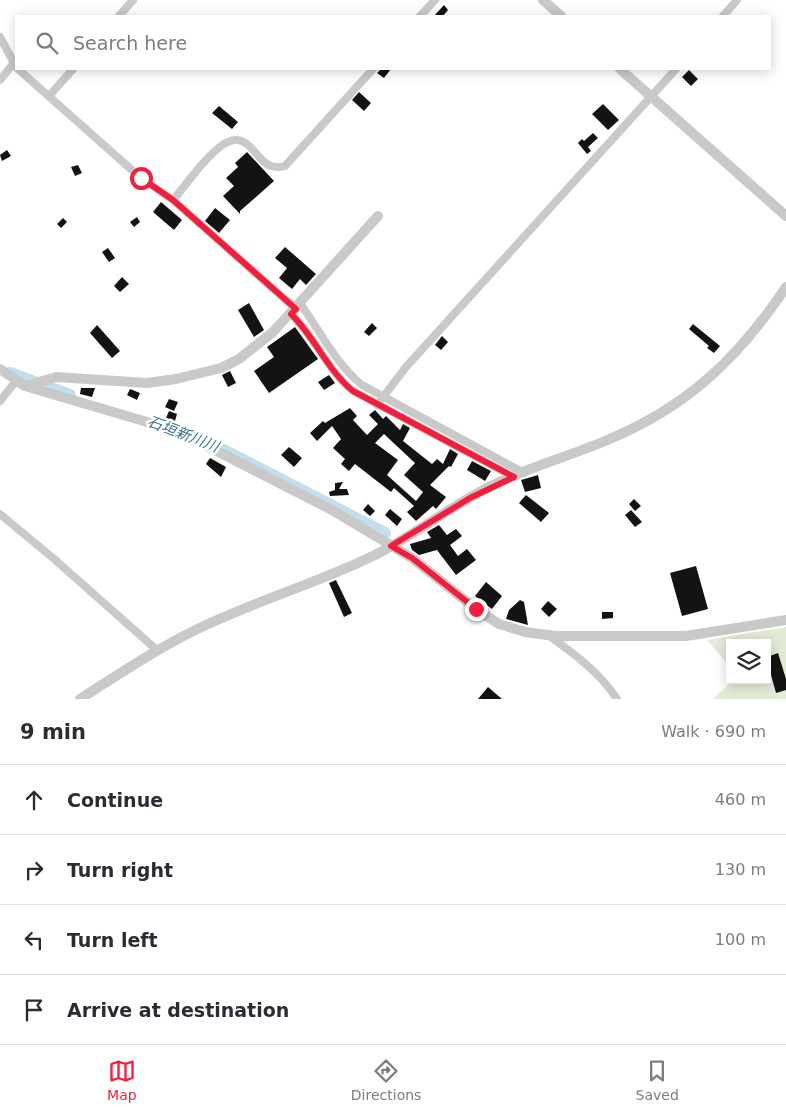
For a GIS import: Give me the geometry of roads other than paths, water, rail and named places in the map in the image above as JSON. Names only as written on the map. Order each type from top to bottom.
[{"type":"street","points":[[120,15],[133,0]]},
{"type":"street","points":[[421,15],[435,0]]},
{"type":"street","points":[[543,0],[560,15]]},
{"type":"street","points":[[724,15],[738,0]]},
{"type":"street","points":[[0,37],[15,64]]},
{"type":"street","points":[[0,80],[15,67]]},
{"type":"street","points":[[20,70],[141,178],[173,200],[296,309],[352,376],[382,396],[519,475]]},
{"type":"street","points":[[49,96],[72,70]]},
{"type":"street","points":[[173,200],[218,148],[230,141],[239,140],[250,146],[267,165],[276,169],[285,166],[372,70]]},
{"type":"street","points":[[621,70],[786,216]]},
{"type":"street","points":[[377,404],[382,396],[675,70]]},
{"type":"street","points":[[25,386],[56,377],[131,383],[176,379],[221,368],[239,358],[273,332],[296,309],[378,216]]},
{"type":"street","points":[[80,699],[158,651],[204,626],[391,546],[483,490],[605,441],[670,409],[716,373],[737,352],[763,322],[786,288]]},
{"type":"street","points":[[296,309],[300,322],[341,381],[377,404],[519,475]]},
{"type":"street","points":[[0,369],[25,386],[164,427],[332,510],[412,558],[476,609],[499,624],[525,632],[547,635],[686,636],[786,620]]},
{"type":"street","points":[[0,401],[16,381]]},
{"type":"street","points":[[0,514],[158,651]]},
{"type":"street","points":[[547,635],[606,682],[617,699]]},
{"type":"waterway","name":"石垣新川川","points":[[10,373],[70,395]]},
{"type":"waterway","name":"石垣新川川","points":[[214,445],[385,533]]}]
